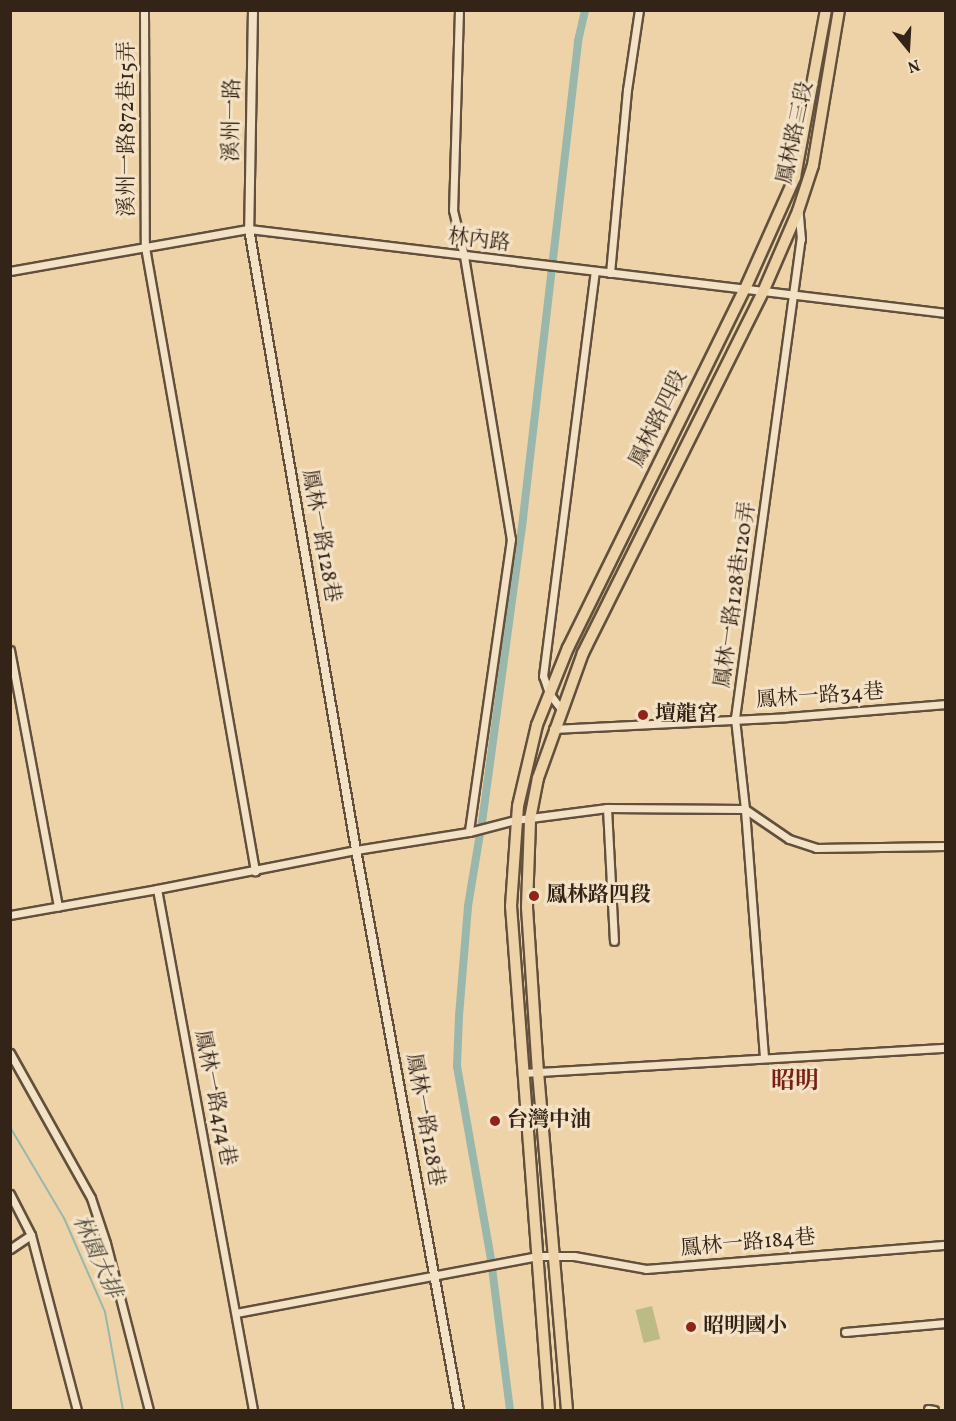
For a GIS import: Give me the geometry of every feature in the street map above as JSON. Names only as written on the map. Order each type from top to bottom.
[{"type":"main road","name":"鳳林路三段","points":[[745,289],[795,177],[826,10]]},
{"type":"main road","name":"鳳林路三段","points":[[763,292],[798,211],[813,165],[839,10]]},
{"type":"main road","name":"鳳林路四段","points":[[549,1410],[511,906],[515,820],[524,774],[549,693],[568,648],[745,289]]},
{"type":"main road","name":"鳳林路四段","points":[[567,1410],[538,1073],[527,907],[530,819],[538,778],[553,729],[583,653],[763,292]]},
{"type":"street","name":"溪州一路872巷15弄","points":[[144,10],[145,247],[255,871]]},
{"type":"street","name":"溪州一路","points":[[249,229],[253,10]]},
{"type":"street","points":[[459,10],[453,210],[464,256],[511,539],[472,831]]},
{"type":"street","points":[[610,273],[627,90],[639,10]]},
{"type":"street","name":"鳳林一路128巷120弄","points":[[764,1057],[745,808],[735,718],[787,352],[792,294],[801,239],[798,211]]},
{"type":"street","name":"林內路","points":[[10,271],[249,229],[945,313]]},
{"type":"street","name":"鳳林一路128巷","points":[[249,229],[356,850],[434,1277]]},
{"type":"street","points":[[561,709],[549,693],[543,676],[595,271]]},
{"type":"street","points":[[10,650],[58,907]]},
{"type":"street","name":"鳳林一路34巷","points":[[553,729],[787,717],[945,702]]},
{"type":"street","points":[[10,915],[255,871],[356,850],[472,831],[515,820],[607,808],[745,808],[789,839],[816,848],[945,846]]},
{"type":"street","points":[[607,808],[614,941]]},
{"type":"street","name":"鳳林一路474巷","points":[[157,889],[253,1410]]},
{"type":"street","points":[[522,1073],[945,1048]]},
{"type":"street","points":[[10,1053],[91,1197],[106,1243],[149,1410]]},
{"type":"street","points":[[10,1194],[31,1235],[77,1410]]},
{"type":"street","points":[[10,1248],[31,1235]]},
{"type":"street","name":"鳳林一路184巷","points":[[554,1255],[574,1256],[646,1269],[945,1245]]},
{"type":"street","points":[[236,1312],[434,1277],[537,1256],[554,1255]]},
{"type":"street","points":[[434,1277],[459,1410]]},
{"type":"street","points":[[845,1332],[945,1323]]},
{"type":"shaded area","points":[[652,1306],[660,1339],[644,1343],[636,1310]]},
{"type":"waterway","points":[[510,1410],[491,1259],[457,1066],[459,1016],[468,906],[483,815],[523,518],[578,41],[585,10]]},
{"type":"waterway","points":[[697,286],[733,292]]},
{"type":"waterway","points":[[766,296],[784,298]]},
{"type":"waterway","points":[[795,299],[946,318]]},
{"type":"waterway","name":"林園大排","points":[[10,1127],[64,1218],[105,1312],[123,1410]]},
{"type":"place","name":"壇龍宮","points":[[643,715]]},
{"type":"place","name":"鳳林路四段","points":[[534,896]]},
{"type":"place","name":"台灣中油","points":[[495,1121]]},
{"type":"place","name":"昭明國小","points":[[691,1327]]},
{"type":"district","name":"昭明","points":[[795,1083]]}]
